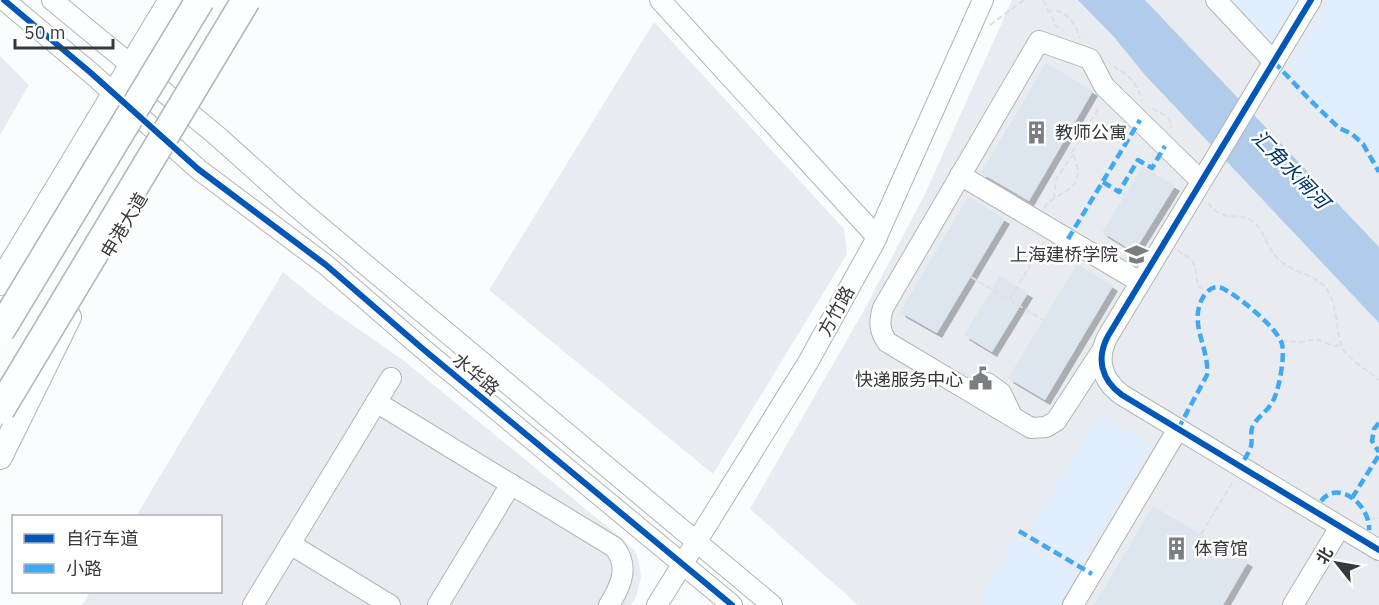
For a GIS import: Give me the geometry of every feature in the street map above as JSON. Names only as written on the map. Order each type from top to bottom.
[{"type":"highway","points":[[0,331],[200,0]]},
{"type":"highway","points":[[0,410],[246,0]]},
{"type":"main road","points":[[0,283],[171,0]]},
{"type":"main road","name":"申港大道","points":[[0,458],[73,309],[260,0]]},
{"type":"street","name":"水华路","points":[[4,0],[114,93],[198,169],[326,265],[423,349],[732,605]]},
{"type":"street","name":"水华路","points":[[52,0],[216,135],[293,204],[772,605]]},
{"type":"street","points":[[661,0],[877,237]]},
{"type":"street","name":"方竹路","points":[[657,605],[807,364],[877,237],[983,0]]},
{"type":"street","points":[[1216,0],[1274,62]]},
{"type":"street","points":[[1198,185],[1117,86],[1104,86],[1090,59],[1039,41],[883,308],[880,329],[887,342],[1031,428],[1046,427],[1056,420],[1101,352],[1140,282],[1311,0]]},
{"type":"street","points":[[960,175],[1140,282]]},
{"type":"street","points":[[1101,352],[1103,373],[1112,388],[1379,550]]},
{"type":"street","points":[[253,605],[391,378]]},
{"type":"street","points":[[987,383],[1000,393],[1012,416]]},
{"type":"street","points":[[376,402],[614,547],[621,555],[624,566],[622,579],[609,605]]},
{"type":"street","points":[[1073,605],[1178,429]]},
{"type":"street","points":[[438,605],[511,484]]},
{"type":"street","points":[[1293,605],[1340,527]]},
{"type":"street","points":[[290,544],[390,605]]},
{"type":"path","points":[[989,25],[1024,0]]},
{"type":"path","points":[[1047,11],[1062,12],[1071,18],[1080,38]]},
{"type":"path","points":[[1054,199],[1056,179],[1067,165],[1072,152],[1117,86],[1130,77]]},
{"type":"path","points":[[1171,119],[1171,125]]},
{"type":"path","points":[[1009,300],[1044,225],[1048,202],[1070,190],[1076,181],[1077,170],[1073,153]]},
{"type":"path","points":[[1198,185],[1218,214],[1249,219],[1257,225],[1279,260],[1288,268],[1312,277],[1322,284],[1329,292],[1334,305],[1341,345],[1347,355],[1379,380]]},
{"type":"path","points":[[1121,193],[1125,195]]},
{"type":"path","points":[[1164,242],[1193,261],[1198,286],[1206,292]]},
{"type":"path","points":[[971,277],[1043,320]]},
{"type":"path","points":[[1281,342],[1316,339],[1333,346],[1341,345]]},
{"type":"path","points":[[1201,534],[1236,478]]},
{"type":"path","points":[[1369,519],[1379,518]]},
{"type":"shaded area","name":"上海建桥学院","points":[[1012,0],[1379,0],[1379,605],[858,605],[750,509],[863,312],[924,196]]},
{"type":"shaded area","points":[[1227,0],[1301,0],[1272,48]]},
{"type":"shaded area","points":[[1330,0],[1379,0],[1379,166],[1366,139],[1332,115],[1309,94],[1290,66]]},
{"type":"shaded area","points":[[654,22],[844,229],[847,254],[713,474],[489,290]]},
{"type":"shaded area","points":[[0,56],[29,85],[0,135]]},
{"type":"shaded area","points":[[283,272],[321,303],[403,360],[625,541],[636,553],[641,577],[636,597],[631,605],[82,605],[89,593],[222,593],[222,515],[137,515]]},
{"type":"shaded area","points":[[1100,414],[1152,446],[1081,563],[1029,532]]},
{"type":"shaded area","points":[[1017,536],[1079,573],[1060,605],[987,605],[979,600]]},
{"type":"water","name":"汇角水闸河","points":[[1078,0],[1145,0],[1379,247],[1379,323],[1145,75],[1114,37]]},
{"type":"building","name":"教师公寓","points":[[1046,63],[1093,91],[1029,201],[981,173]]},
{"type":"building","points":[[1143,166],[1175,186],[1134,252],[1102,232]]},
{"type":"building","points":[[968,197],[1005,219],[937,333],[900,312]]},
{"type":"building","points":[[1077,264],[1113,286],[1045,400],[1008,378]]},
{"type":"building","points":[[1000,276],[1028,293],[992,352],[964,335]]},
{"type":"building","name":"体育馆","points":[[1153,506],[1248,562],[1223,605],[1094,605]]},
{"type":"marked path","points":[[1274,62],[1339,128],[1352,134],[1363,144],[1379,172]]},
{"type":"marked path","points":[[1068,239],[1140,120]]},
{"type":"marked path","points":[[1103,182],[1119,192],[1138,160],[1152,168],[1165,146]]},
{"type":"marked path","points":[[1178,429],[1207,375],[1198,325],[1200,304],[1209,290],[1215,287],[1222,288],[1247,305],[1273,329],[1279,337],[1283,350],[1281,374],[1275,398],[1253,426],[1251,446],[1240,466]]},
{"type":"marked path","points":[[1379,423],[1374,429],[1372,441],[1379,452]]},
{"type":"marked path","points":[[1352,498],[1379,455]]},
{"type":"marked path","points":[[1321,501],[1328,495],[1336,493],[1352,498],[1365,513],[1369,530]]},
{"type":"marked path","points":[[1019,531],[1092,574]]},
{"type":"cycle path","points":[[4,0],[91,73],[198,169],[326,265],[423,349],[732,605]]},
{"type":"cycle path","points":[[1311,0],[1108,336],[1104,344],[1102,360],[1105,376],[1122,395],[1379,550]]},
{"type":"place","name":"教师公寓","points":[[1037,132]]},
{"type":"place","name":"上海建桥学院","points":[[1136,254]]},
{"type":"place","name":"快递服务中心","points":[[981,379]]},
{"type":"place","name":"体育馆","points":[[1176,548]]}]
